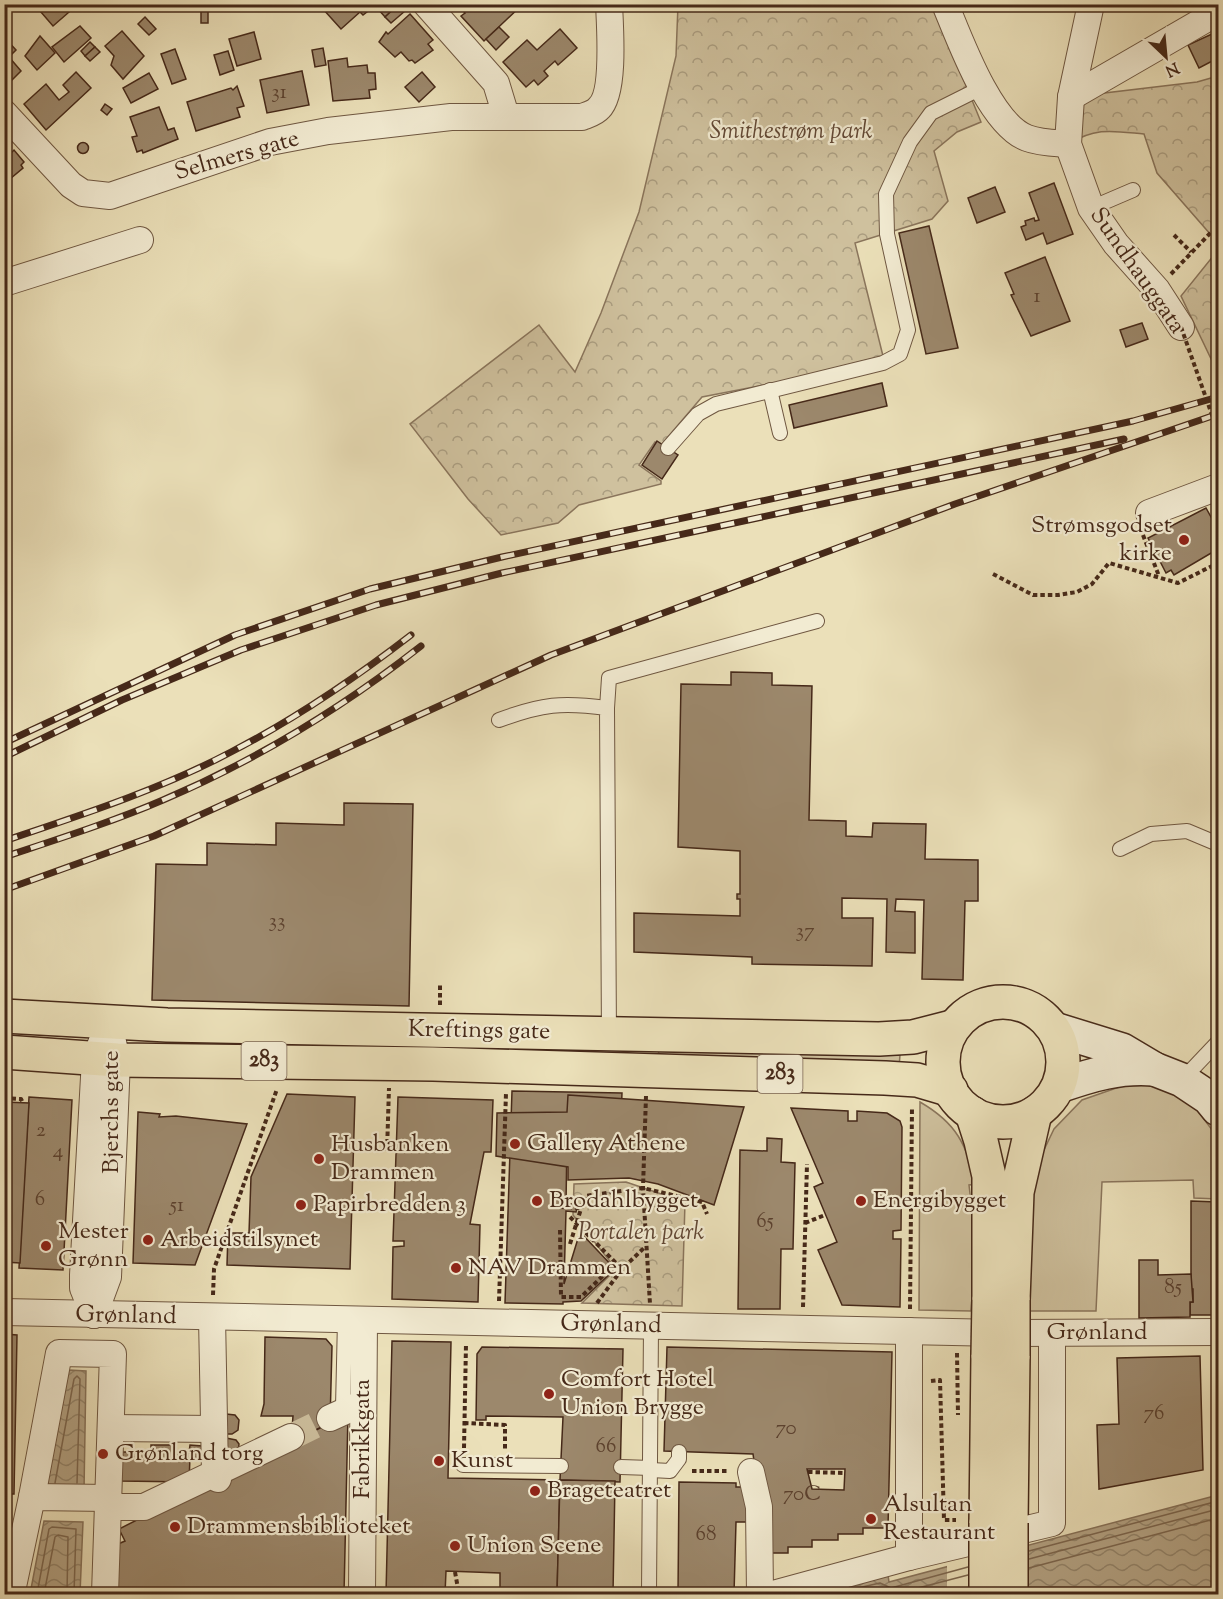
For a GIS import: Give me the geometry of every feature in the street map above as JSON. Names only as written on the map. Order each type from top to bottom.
[{"type":"main road","name":"283","points":[[952,1027],[984,1006],[1003,1002],[1022,1005],[1040,1014],[1054,1029]]},
{"type":"main road","name":"Kreftings gate","points":[[4,1016],[609,1050],[917,1080],[961,1102]]},
{"type":"main road","name":"Kreftings gate","points":[[4,1052],[106,1059],[609,1050],[913,1037],[952,1027]]},
{"type":"main road","points":[[952,1027],[943,1057],[944,1073],[981,1141],[989,1176],[1001,1300],[1000,1355],[985,1522],[986,1594]]},
{"type":"main road","points":[[1054,1029],[1122,1050],[1209,1098],[1218,1109]]},
{"type":"main road","points":[[1001,1300],[1017,1192],[1035,1113],[1051,1100],[1064,1070],[1063,1052],[1054,1029]]},
{"type":"main road","points":[[1059,1086],[1109,1071],[1133,1068],[1168,1075]]},
{"type":"main road","name":"283","points":[[961,1102],[994,1121],[1012,1121],[1035,1113]]},
{"type":"main road","points":[[985,1522],[1011,1594]]},
{"type":"street","points":[[426,4],[495,83],[506,116]]},
{"type":"street","name":"Selmers gate","points":[[4,113],[71,185],[83,193],[110,196],[270,142],[410,120],[506,116],[568,119],[582,117],[600,108],[605,97],[609,70],[609,4]]},
{"type":"street","points":[[945,4],[983,87],[1002,121],[1025,138],[1068,144],[1071,97],[1091,4]]},
{"type":"street","points":[[1071,97],[1218,12]]},
{"type":"street","name":"Sundhauggata","points":[[1068,144],[1091,208],[1116,244],[1156,290],[1181,327]]},
{"type":"street","points":[[4,284],[140,240]]},
{"type":"street","points":[[1149,513],[1218,487]]},
{"type":"street","name":"Bjerchs gate","points":[[94,1315],[84,1288],[83,1275],[109,1023]]},
{"type":"street","name":"Grønland","points":[[4,1312],[909,1331],[1218,1332]]},
{"type":"street","points":[[4,1590],[12,1591],[59,1353],[50,1314]]},
{"type":"street","points":[[212,1317],[216,1476]]},
{"type":"street","name":"Fabrikkgata","points":[[355,1320],[345,1410],[362,1594]]},
{"type":"street","points":[[909,1331],[909,1557]]},
{"type":"street","points":[[773,1594],[909,1557],[1052,1523],[1064,1333]]},
{"type":"street","points":[[59,1353],[113,1354],[105,1594]]},
{"type":"street","points":[[111,1428],[214,1430]]},
{"type":"street","points":[[32,1497],[109,1502],[144,1507],[216,1476],[291,1437]]},
{"type":"street","points":[[751,1472],[759,1507],[760,1594]]},
{"type":"lane","points":[[668,448],[698,414],[716,404],[883,363],[900,354],[908,330],[887,234],[886,194],[910,142],[931,113],[983,87]]},
{"type":"lane","points":[[1091,208],[1132,190]]},
{"type":"lane","points":[[770,390],[780,433]]},
{"type":"lane","points":[[609,1050],[607,708],[609,678],[817,621]]},
{"type":"lane","points":[[499,720],[531,708],[554,704],[607,708]]},
{"type":"lane","points":[[1120,849],[1151,834],[1187,831],[1218,844]]},
{"type":"lane","points":[[1168,1075],[1218,1042]]},
{"type":"lane","points":[[649,1594],[651,1326]]},
{"type":"lane","points":[[621,1467],[670,1471],[679,1459],[679,1452]]},
{"type":"lane","points":[[463,1465],[561,1467]]},
{"type":"path","points":[[1156,290],[1218,225]]},
{"type":"path","points":[[1174,235],[1191,252]]},
{"type":"path","name":"Sundhauggata","points":[[1181,327],[1218,432]]},
{"type":"path","points":[[1149,513],[1141,528],[1160,576]]},
{"type":"path","points":[[993,574],[1033,595],[1077,592],[1092,584],[1109,563],[1178,583],[1218,563]]},
{"type":"path","points":[[440,985],[440,1008]]},
{"type":"path","points":[[212,1317],[214,1269],[279,1082]]},
{"type":"path","points":[[387,1151],[389,1083]]},
{"type":"path","points":[[498,1323],[506,1095]]},
{"type":"path","points":[[4,1098],[21,1099],[22,1103]]},
{"type":"path","points":[[907,1101],[912,1109],[909,1331]]},
{"type":"path","points":[[645,1104],[643,1188],[651,1326]]},
{"type":"path","points":[[802,1329],[807,1164]]},
{"type":"path","points":[[570,1244],[585,1196],[643,1188],[702,1202],[707,1214]]},
{"type":"path","points":[[560,1207],[581,1208]]},
{"type":"path","points":[[805,1223],[825,1215]]},
{"type":"path","points":[[570,1217],[622,1269]]},
{"type":"path","points":[[560,1230],[561,1297],[581,1297],[616,1263]]},
{"type":"path","points":[[581,1325],[622,1269],[646,1247]]},
{"type":"path","points":[[463,1465],[467,1323]]},
{"type":"path","points":[[929,1393],[929,1381],[940,1380],[944,1520],[985,1522]]},
{"type":"path","points":[[464,1424],[505,1425],[505,1466]]},
{"type":"path","points":[[670,1471],[751,1472]]},
{"type":"path","points":[[808,1472],[845,1473]]},
{"type":"path","points":[[455,1572],[459,1594]]},
{"type":"green space","name":"Smithestrøm park","points":[[678,5],[933,5],[981,122],[957,132],[934,151],[948,201],[932,219],[855,243],[883,356],[775,383],[702,397],[661,445],[655,442],[639,465],[661,481],[661,484],[579,505],[558,523],[501,535],[468,499],[410,424],[539,325],[575,372],[601,313],[639,212],[676,56]]},
{"type":"green space","points":[[1218,76],[1218,243],[1157,173],[1144,134],[1114,131],[1096,133],[1068,144],[1071,97],[1197,82]]},
{"type":"green space","points":[[1218,250],[1218,360],[1213,363],[1181,296]]},
{"type":"green space","points":[[659,1048],[900,1055],[899,1067],[658,1060]]},
{"type":"green space","points":[[1153,1085],[1190,1100],[1218,1138],[1218,1199],[1194,1198],[1193,1180],[1102,1182],[1096,1311],[1028,1311],[1033,1173],[1054,1129],[1082,1100],[1122,1086]]},
{"type":"green space","points":[[920,1102],[952,1127],[964,1146],[977,1184],[969,1185],[976,1246],[971,1311],[919,1310]]},
{"type":"green space","name":"Portalen park","points":[[626,1182],[685,1202],[682,1306],[582,1303],[616,1269],[573,1215],[574,1184]]},
{"type":"water","points":[[69,1370],[86,1371],[84,1491],[46,1490]]},
{"type":"water","points":[[1218,1495],[1218,1594],[809,1594],[888,1575],[889,1582]]},
{"type":"water","points":[[44,1521],[83,1522],[80,1594],[30,1594]]},
{"type":"pier","points":[[1023,1543],[1024,1594],[947,1594],[947,1563]]},
{"type":"building","points":[[34,4],[76,4],[76,6],[53,26]]},
{"type":"building","points":[[328,4],[368,4],[365,7],[368,11],[363,15],[360,12],[341,29],[323,9]]},
{"type":"building","points":[[383,4],[399,4],[385,17],[378,9]]},
{"type":"building","points":[[399,4],[405,11],[391,23],[385,17]]},
{"type":"building","points":[[466,4],[523,4],[484,41],[461,16],[465,13],[462,9]]},
{"type":"building","points":[[201,11],[208,11],[208,23],[201,23]]},
{"type":"building","points":[[410,14],[433,40],[428,44],[433,50],[415,63],[412,60],[409,61],[401,52],[395,57],[379,42],[386,32],[388,34]]},
{"type":"building","points":[[145,17],[156,29],[149,35],[138,24]]},
{"type":"building","points":[[80,26],[91,38],[64,62],[52,47]]},
{"type":"building","points":[[499,27],[509,37],[496,50],[486,39]]},
{"type":"building","points":[[560,29],[577,48],[558,65],[555,61],[544,71],[548,76],[538,85],[534,80],[526,87],[503,62],[527,40],[537,50]]},
{"type":"building","points":[[122,31],[144,56],[123,79],[111,65],[114,56],[105,46]]},
{"type":"building","points":[[254,32],[261,59],[237,66],[229,39]]},
{"type":"building","points":[[1214,33],[1218,43],[1218,58],[1199,68],[1188,45]]},
{"type":"building","points":[[40,36],[55,53],[37,70],[25,56]]},
{"type":"building","points":[[4,37],[16,50],[9,57],[21,71],[7,85],[4,82]]},
{"type":"building","points":[[90,42],[95,47],[85,56],[81,51]]},
{"type":"building","points":[[95,47],[100,52],[90,61],[85,56]]},
{"type":"building","points":[[323,48],[326,65],[315,67],[312,50]]},
{"type":"building","points":[[175,49],[186,79],[172,84],[161,54]]},
{"type":"building","points":[[228,51],[234,70],[220,75],[214,55]]},
{"type":"building","points":[[347,58],[348,67],[367,65],[368,73],[375,73],[376,89],[369,90],[370,98],[333,101],[328,61]]},
{"type":"building","points":[[302,71],[309,105],[267,113],[260,80]]},
{"type":"building","points":[[76,72],[91,88],[46,130],[24,104],[46,84],[59,100],[69,92],[63,85]]},
{"type":"building","points":[[422,72],[435,87],[419,102],[405,87]]},
{"type":"building","points":[[149,73],[158,89],[131,103],[123,88]]},
{"type":"building","points":[[237,86],[244,106],[237,108],[240,117],[196,131],[187,102],[231,88],[233,90]]},
{"type":"building","points":[[105,104],[112,109],[107,115],[101,110]]},
{"type":"building","points":[[159,107],[168,130],[174,128],[178,139],[143,153],[142,150],[137,152],[132,137],[137,136],[130,117]]},
{"type":"building","points":[[83,143],[87,144],[87,152],[83,153],[79,152],[78,148],[79,144]]},
{"type":"building","points":[[4,146],[11,153],[14,150],[24,162],[21,165],[23,168],[4,184]]},
{"type":"building","points":[[1054,183],[1073,234],[1047,244],[1043,233],[1026,240],[1021,227],[1026,225],[1025,221],[1034,218],[1035,221],[1039,220],[1029,193]]},
{"type":"building","points":[[995,187],[1005,212],[977,223],[968,198]]},
{"type":"building","points":[[929,226],[958,348],[926,354],[899,233]]},
{"type":"building","points":[[1045,257],[1070,321],[1031,336],[1011,295],[1014,294],[1005,273]]},
{"type":"building","points":[[1142,323],[1148,339],[1126,347],[1120,330]]},
{"type":"building","points":[[882,383],[887,406],[794,428],[789,405]]},
{"type":"building","points":[[657,441],[678,455],[662,479],[642,465]]},
{"type":"building","name":"Strømsgodset kirke","points":[[1206,508],[1211,517],[1218,513],[1218,549],[1174,575],[1171,570],[1166,573],[1148,538]]},
{"type":"building","points":[[731,672],[772,673],[772,685],[812,686],[809,820],[846,821],[846,836],[872,837],[873,823],[926,824],[925,859],[978,860],[978,901],[965,901],[963,980],[922,979],[924,900],[896,899],[895,911],[915,912],[915,953],[886,952],[887,899],[842,898],[842,918],[873,918],[872,966],[752,964],[752,957],[634,952],[634,913],[740,916],[740,899],[737,899],[737,894],[740,894],[740,851],[678,847],[681,684],[731,685]]},
{"type":"building","points":[[344,803],[413,804],[409,1006],[152,1000],[156,864],[207,865],[207,843],[276,845],[276,823],[344,825]]},
{"type":"building","name":"Brodahlbygget","points":[[512,1091],[622,1093],[620,1140],[567,1138],[566,1204],[577,1204],[577,1208],[576,1212],[566,1211],[564,1284],[580,1232],[615,1269],[581,1301],[563,1302],[563,1304],[505,1303]]},
{"type":"building","name":"Papirbredden 3","points":[[287,1094],[355,1097],[350,1269],[227,1265],[228,1233],[249,1233],[251,1177]]},
{"type":"building","points":[[568,1095],[744,1107],[714,1205],[658,1184],[629,1178],[568,1180],[568,1167],[496,1156],[497,1113],[567,1112]]},
{"type":"building","points":[[29,1097],[72,1100],[63,1270],[19,1268]]},
{"type":"building","points":[[398,1097],[493,1100],[491,1152],[484,1152],[470,1224],[480,1225],[478,1302],[392,1299],[393,1247],[404,1246],[404,1241],[393,1241]]},
{"type":"building","points":[[4,1102],[29,1103],[20,1263],[4,1262]]},
{"type":"building","name":"Energibygget","points":[[791,1108],[848,1111],[848,1121],[857,1121],[857,1111],[887,1113],[900,1121],[902,1127],[901,1230],[893,1231],[893,1239],[901,1239],[900,1307],[842,1305],[818,1250],[837,1242],[814,1187],[823,1183]]},
{"type":"building","points":[[138,1112],[160,1114],[159,1117],[176,1116],[247,1124],[195,1265],[133,1263]]},
{"type":"building","points":[[767,1138],[782,1139],[781,1162],[795,1163],[793,1249],[781,1249],[780,1309],[738,1309],[740,1150],[767,1151]]},
{"type":"building","points":[[1191,1201],[1218,1202],[1218,1315],[1190,1315],[1190,1302],[1193,1302]]},
{"type":"building","points":[[1139,1260],[1158,1260],[1158,1275],[1191,1274],[1193,1302],[1190,1302],[1190,1317],[1139,1318]]},
{"type":"building","points":[[4,1334],[17,1335],[14,1494],[4,1494]]},
{"type":"building","points":[[265,1337],[326,1339],[332,1346],[330,1423],[291,1442],[293,1416],[261,1416],[264,1404]]},
{"type":"building","points":[[392,1341],[451,1342],[448,1478],[560,1480],[557,1594],[500,1594],[500,1573],[446,1571],[445,1594],[386,1594]]},
{"type":"building","name":"Comfort Hotel Union Brygge","points":[[482,1347],[623,1349],[620,1482],[560,1480],[563,1417],[486,1416],[486,1420],[476,1420],[477,1354]]},
{"type":"building","points":[[667,1347],[892,1352],[888,1528],[863,1528],[863,1534],[838,1534],[838,1540],[812,1540],[812,1547],[788,1547],[788,1553],[767,1553],[753,1454],[664,1451]],"holes":[[[807,1469],[845,1469],[844,1490],[812,1489]]]},
{"type":"building","points":[[1200,1356],[1203,1470],[1099,1489],[1097,1425],[1119,1424],[1117,1358]]},
{"type":"building","points":[[226,1414],[235,1415],[239,1420],[238,1430],[232,1434],[226,1434]]},
{"type":"building","points":[[348,1414],[344,1594],[117,1594],[118,1544],[125,1541],[119,1529]]},
{"type":"building","points":[[226,1438],[236,1440],[239,1444],[238,1452],[223,1455]]},
{"type":"building","points":[[151,1445],[175,1445],[175,1453],[189,1453],[190,1445],[202,1446],[201,1458],[190,1457],[189,1482],[120,1481],[121,1452],[151,1452]]},
{"type":"building","points":[[560,1480],[615,1481],[613,1594],[557,1594]]},
{"type":"building","points":[[679,1482],[736,1483],[736,1487],[746,1487],[749,1522],[736,1522],[734,1594],[678,1594]]},
{"type":"tunnel","points":[[291,1437],[330,1418]]},
{"type":"railway","points":[[4,743],[235,635],[370,589],[502,557],[1133,421],[1218,397]]},
{"type":"railway","points":[[4,890],[154,836],[551,655],[955,504],[1218,414]]},
{"type":"railway","points":[[4,757],[122,700],[241,650],[376,605],[502,573],[1124,439]]},
{"type":"railway","points":[[4,841],[148,790],[204,766],[324,698],[411,635]]},
{"type":"railway","points":[[4,857],[144,808],[232,768],[298,731],[361,691],[421,646]]},
{"type":"place","name":"Strømsgodset kirke","points":[[1184,540]]},
{"type":"place","name":"Gallery Athene","points":[[515,1144]]},
{"type":"place","name":"Husbanken Drammen","points":[[319,1159]]},
{"type":"place","name":"Brodahlbygget","points":[[537,1201]]},
{"type":"place","name":"Energibygget","points":[[861,1201]]},
{"type":"place","name":"Papirbredden 3","points":[[301,1205]]},
{"type":"place","name":"Arbeidstilsynet","points":[[148,1240]]},
{"type":"place","name":"Mester Grønn","points":[[46,1246]]},
{"type":"place","name":"NAV Drammen","points":[[456,1268]]},
{"type":"place","name":"Comfort Hotel Union Brygge","points":[[549,1394]]},
{"type":"place","name":"Grønland torg","points":[[103,1454]]},
{"type":"place","name":"Kunst","points":[[439,1461]]},
{"type":"place","name":"Brageteatret","points":[[535,1491]]},
{"type":"place","name":"Alsultan Restaurant","points":[[871,1519]]},
{"type":"place","name":"Drammensbiblioteket","points":[[175,1527]]},
{"type":"place","name":"Union Scene","points":[[455,1546]]}]
